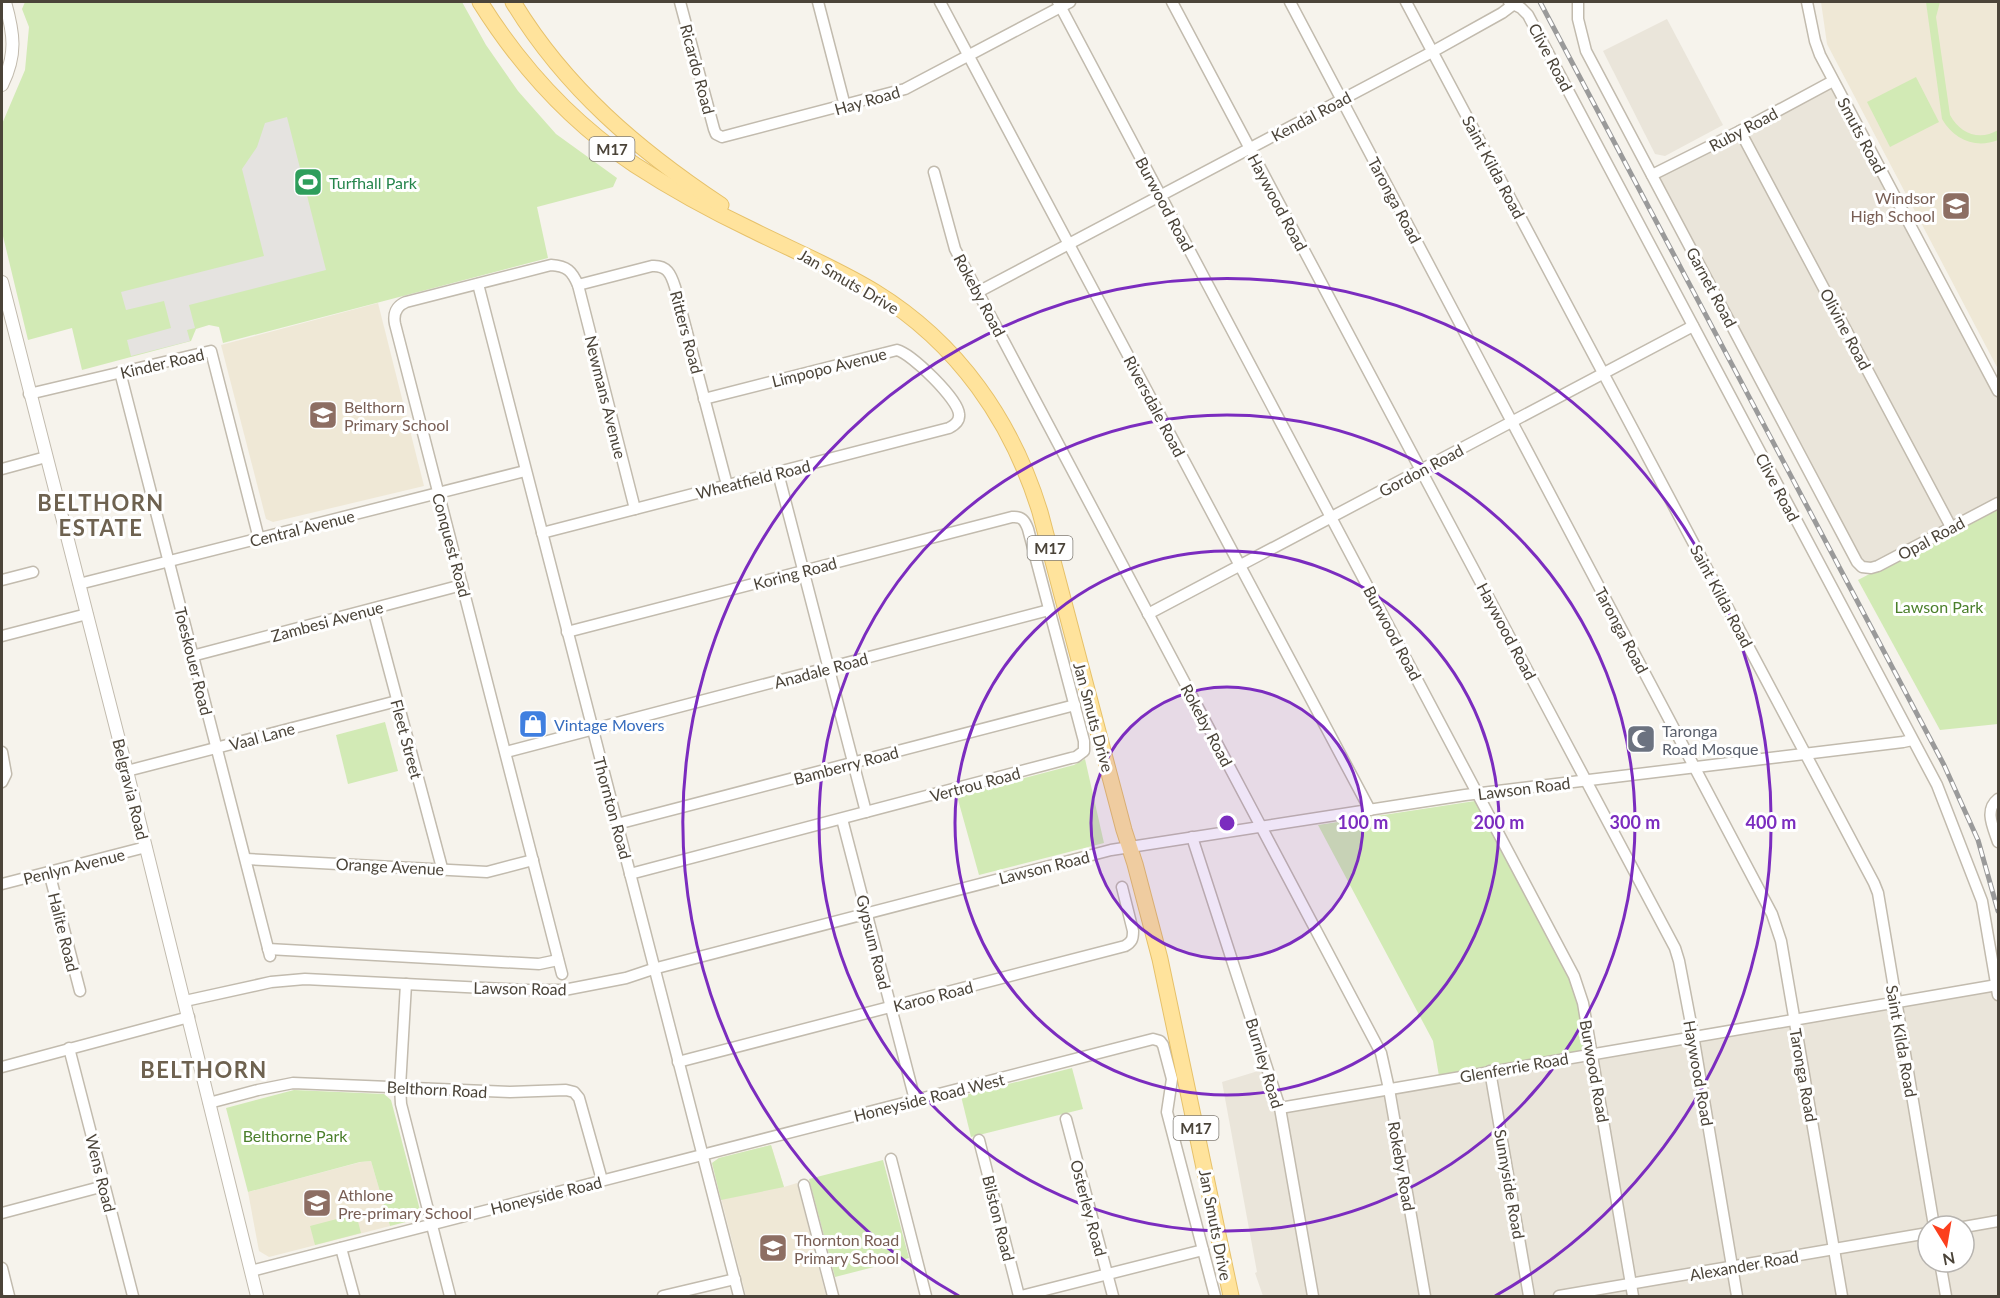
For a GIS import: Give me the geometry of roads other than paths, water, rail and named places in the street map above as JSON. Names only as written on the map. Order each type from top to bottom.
[{"type":"main road","name":"Jan Smuts Drive","points":[[480,2],[506,41],[538,80],[599,139],[684,195],[876,292],[927,331],[952,355],[972,378],[1004,426],[1025,468],[1040,512],[1160,959],[1231,1296]]},
{"type":"main road","name":"Jan Smuts Drive","points":[[513,2],[531,31],[556,63],[586,97],[625,135],[704,194],[785,245]]},
{"type":"street","points":[[2,86],[8,71],[13,46],[13,34],[5,2]]},
{"type":"street","name":"Ricardo Road","points":[[680,2],[714,129],[718,136]]},
{"type":"street","points":[[818,2],[845,106]]},
{"type":"street","name":"Riversdale Road","points":[[940,2],[1370,810]]},
{"type":"street","name":"Haywood Road","points":[[1172,2],[1675,948],[1693,1036],[1737,1296]]},
{"type":"street","name":"Taronga Road","points":[[1290,2],[1775,920],[1795,1019],[1842,1296]]},
{"type":"street","name":"Saint Kilda Road","points":[[1406,2],[1876,888],[1932,1214]]},
{"type":"street","name":"Garnet Road","points":[[1578,2],[1578,19],[1586,51],[1857,562],[1862,567]]},
{"type":"street","name":"Smuts Road","points":[[1808,2],[1815,41],[1833,81],[1998,391]]},
{"type":"street","name":"Hay Road","points":[[718,136],[726,137],[905,89],[1063,3]]},
{"type":"street","name":"Burwood Road","points":[[1063,3],[1161,196],[1575,976],[1582,996],[1633,1296]]},
{"type":"street","name":"Kendal Road","points":[[978,292],[1497,17],[1512,3]]},
{"type":"street","name":"Clive Road","points":[[1512,3],[1528,15],[1937,785],[1979,892],[1998,990]]},
{"type":"street","name":"Ruby Road","points":[[1653,175],[1833,81]]},
{"type":"street","name":"Olivine Road","points":[[1740,131],[1951,527]]},
{"type":"street","name":"Rokeby Road","points":[[934,172],[952,241],[1381,1053],[1425,1296]]},
{"type":"street","name":"Conquest Road","points":[[562,974],[395,324],[395,313],[399,306],[406,302],[551,265],[568,269],[578,285]]},
{"type":"street","name":"Ritters Road","points":[[578,285],[652,266],[666,268],[675,287],[727,485]]},
{"type":"street","name":"Belgravia Road","points":[[2,282],[185,1001],[257,1296]]},
{"type":"street","name":"Thornton Road","points":[[478,285],[739,1296]]},
{"type":"street","name":"Newmans Avenue","points":[[578,285],[635,509]]},
{"type":"street","name":"Gordon Road","points":[[1148,614],[1693,326]]},
{"type":"street","name":"Limpopo Avenue","points":[[704,399],[897,350],[909,356],[927,371],[953,401],[959,417]]},
{"type":"street","name":"Kinder Road","points":[[29,394],[211,351],[260,539]]},
{"type":"street","name":"Toeskouer Road","points":[[120,372],[269,952],[539,964],[558,960]]},
{"type":"street","name":"Wheatfield Road","points":[[542,533],[949,428],[956,424],[959,417]]},
{"type":"street","points":[[2,469],[46,457]]},
{"type":"street","name":"Central Avenue","points":[[80,584],[525,471]]},
{"type":"street","points":[[778,473],[866,812]]},
{"type":"street","name":"Opal Road","points":[[1862,567],[1878,566],[1998,503]]},
{"type":"street","name":"Koring Road","points":[[567,632],[1012,517],[1023,518]]},
{"type":"street","name":"Vertrou Road","points":[[630,874],[1076,757],[1084,751],[1085,746],[1029,529],[1023,518]]},
{"type":"street","points":[[2,580],[33,572]]},
{"type":"street","name":"Zambesi Avenue","points":[[192,656],[462,585]]},
{"type":"street","name":"Fleet Street","points":[[374,609],[441,868]]},
{"type":"street","name":"Anadale Road","points":[[506,752],[1049,610]]},
{"type":"street","points":[[2,636],[87,614]]},
{"type":"street","name":"Vaal Lane","points":[[127,771],[397,701]]},
{"type":"street","name":"Bamberry Road","points":[[617,824],[1074,705]]},
{"type":"street","name":"Lawson Road","points":[[185,1001],[290,980],[564,990],[626,978],[1056,863],[1129,847],[1478,794],[1912,740]]},
{"type":"street","points":[[2,752],[6,774],[2,782]]},
{"type":"street","points":[[1998,799],[1990,811],[1998,842]]},
{"type":"street","name":"Gypsum Road","points":[[842,819],[915,1100]]},
{"type":"street","name":"Burnley Road","points":[[1192,837],[1280,1108],[1313,1296]]},
{"type":"street","name":"Penlyn Avenue","points":[[2,884],[146,847]]},
{"type":"street","name":"Orange Avenue","points":[[246,859],[487,872],[532,860]]},
{"type":"street","name":"Halite Road","points":[[49,872],[80,992]]},
{"type":"street","name":"Karoo Road","points":[[678,1062],[1125,946],[1131,943],[1133,930],[1122,887]]},
{"type":"street","points":[[406,984],[400,1087],[403,1115],[450,1296]]},
{"type":"street","name":"Glenferrie Road","points":[[1280,1108],[1895,1002],[1998,990]]},
{"type":"street","points":[[2,1067],[189,1017]]},
{"type":"street","name":"Honeyside Road West","points":[[702,1156],[1149,1039],[1157,1040],[1163,1045],[1172,1079],[1167,1112],[1203,1250]]},
{"type":"street","name":"Wens Road","points":[[69,1048],[133,1296]]},
{"type":"street","name":"Sunnyside Road","points":[[1491,1071],[1529,1296]]},
{"type":"street","name":"Belthorn Road","points":[[209,1102],[293,1083],[510,1092],[566,1090],[573,1092],[579,1098],[602,1180]]},
{"type":"street","name":"Osterley Road","points":[[1066,1119],[1113,1296]]},
{"type":"street","name":"Bilston Road","points":[[979,1140],[1020,1296]]},
{"type":"street","name":"Honeyside Road","points":[[251,1270],[702,1156]]},
{"type":"street","points":[[891,1160],[926,1296]]},
{"type":"street","points":[[804,1185],[833,1296]]},
{"type":"street","points":[[2,1213],[104,1186]]},
{"type":"street","points":[[1976,1225],[1998,1221]]},
{"type":"street","name":"Alexander Road","points":[[1559,1296],[1916,1235]]},
{"type":"street","points":[[341,1248],[354,1296]]},
{"type":"street","points":[[1020,1296],[1203,1250],[1215,1296]]},
{"type":"street","points":[[2,1268],[9,1296]]},
{"type":"street","points":[[1942,1274],[1946,1296]]},
{"type":"street","points":[[663,1296],[735,1279]]},
{"type":"railway","points":[[1540,2],[1944,765],[1978,840],[1998,911]]},
{"type":"place","name":"Turfhall Park","points":[[308,182]]},
{"type":"place","name":"Windsor High School","points":[[1956,206]]},
{"type":"place","name":"Belthorn Primary School","points":[[323,415]]},
{"type":"place","name":"Vintage Movers","points":[[533,724]]},
{"type":"place","name":"Taronga Road Mosque","points":[[1641,739]]},
{"type":"place","name":"Athlone Pre-primary School","points":[[317,1203]]},
{"type":"place","name":"Thornton Road Primary School","points":[[773,1248]]},
{"type":"district","name":"BELTHORN ESTATE","points":[[101,514]]},
{"type":"district","name":"BELTHORN","points":[[204,1069]]},
{"type":"park label","name":"Lawson Park","points":[[1939,606]]},
{"type":"park label","name":"Belthorne Park","points":[[295,1135]]}]
